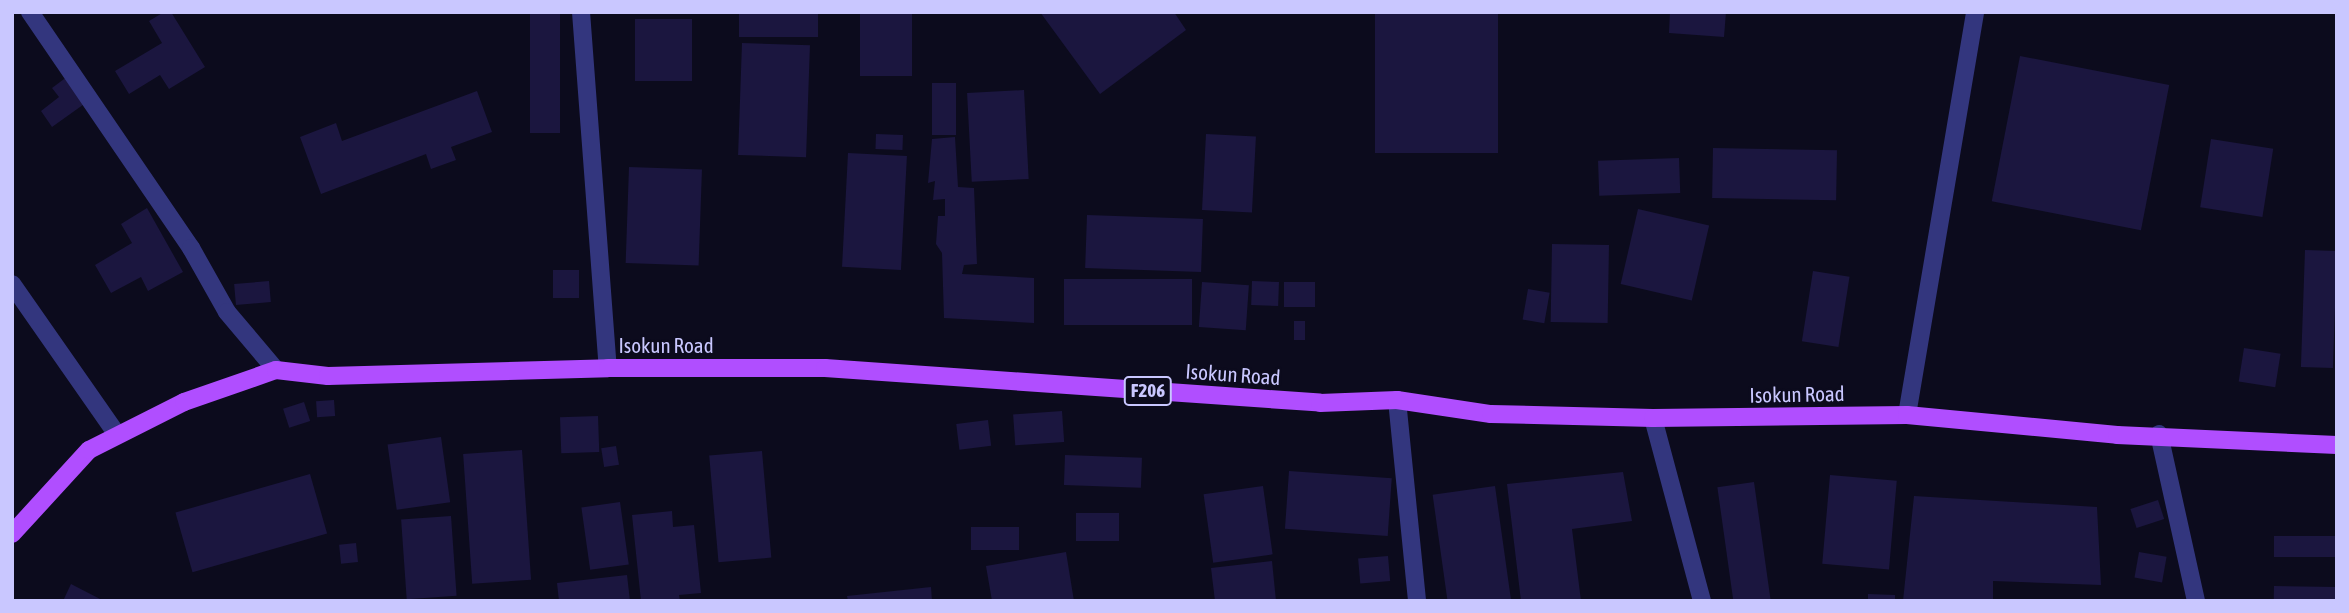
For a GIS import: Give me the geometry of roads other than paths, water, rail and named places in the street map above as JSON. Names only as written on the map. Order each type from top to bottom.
[{"type":"main road","name":"Isokun Road","points":[[12,534],[89,450],[116,433],[184,402],[276,370],[328,376],[608,368],[825,368],[1320,403],[1397,400],[1491,414],[1653,418],[1907,415],[2117,435],[2159,434],[2337,445]]},
{"type":"street","points":[[30,12],[191,248],[228,312],[276,370]]},
{"type":"street","points":[[581,12],[608,368]]},
{"type":"street","points":[[1907,415],[1975,12]]},
{"type":"street","points":[[12,284],[116,433]]},
{"type":"street","points":[[1397,400],[1417,601]]},
{"type":"street","points":[[1653,418],[1702,601]]},
{"type":"street","points":[[2159,434],[2196,601]]}]
